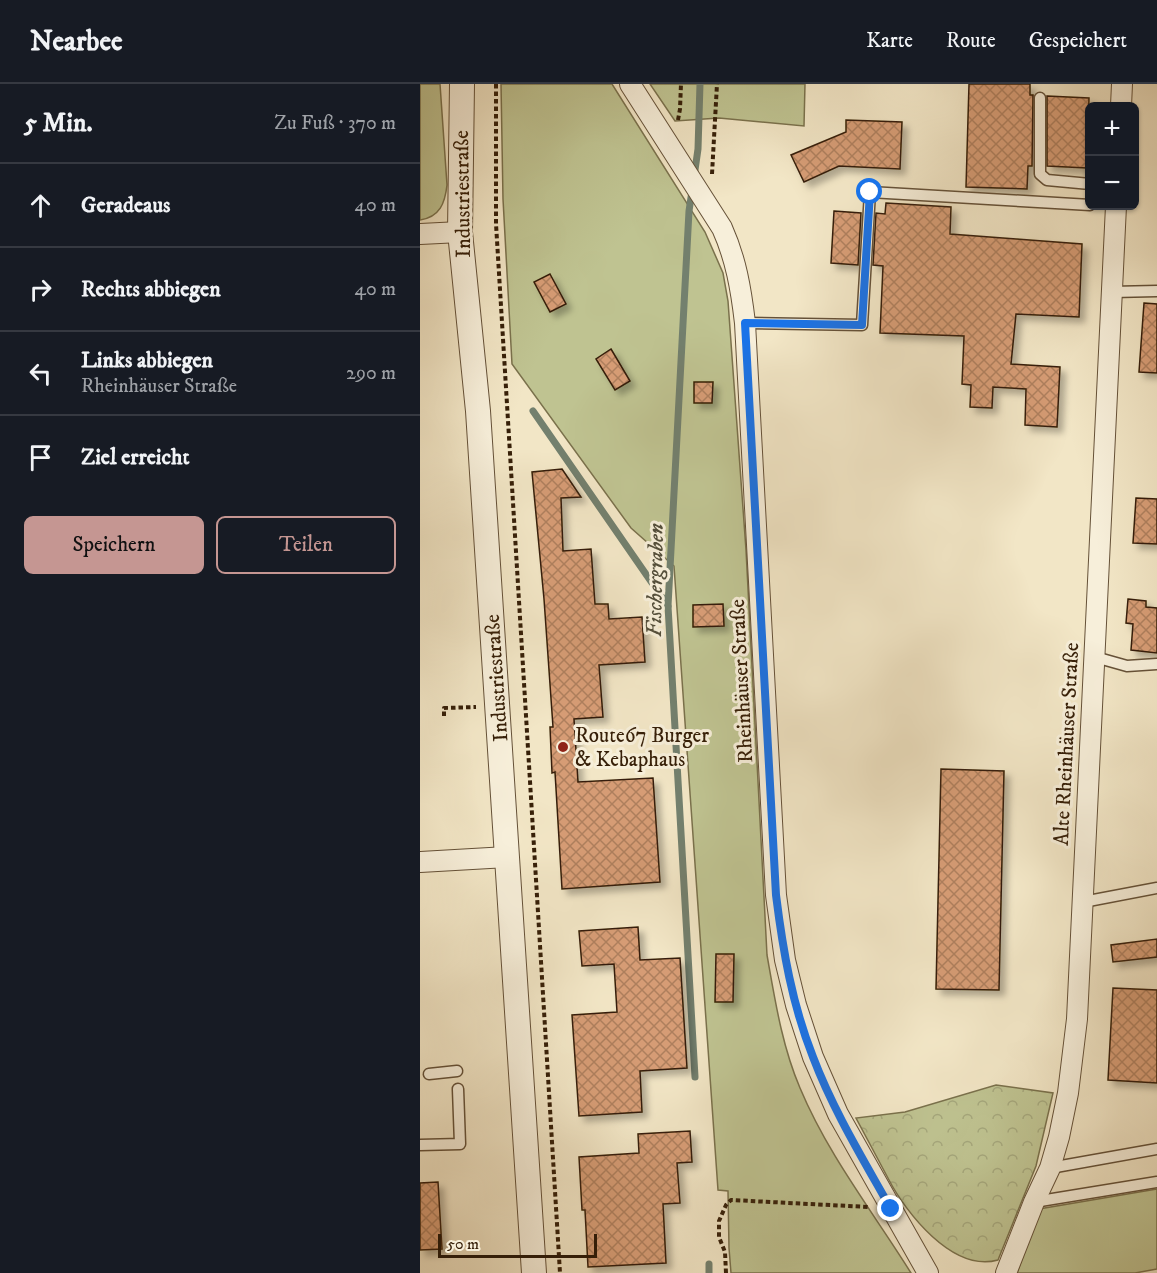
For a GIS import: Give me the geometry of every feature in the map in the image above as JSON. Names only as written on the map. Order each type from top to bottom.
[{"type":"street","name":"Industriestraße","points":[[462,84],[460,232],[478,411],[534,1273]]},
{"type":"street","name":"Rheinhäuser Straße","points":[[630,84],[705,200],[732,249],[741,284],[776,895],[785,960],[796,1005],[813,1057],[838,1114],[928,1273]]},
{"type":"street","points":[[1121,102],[1122,84]]},
{"type":"street","name":"Alte Rheinhäuser Straße","points":[[1006,1273],[1050,1168],[1059,1137],[1068,1093],[1077,1019],[1116,210]]},
{"type":"street","points":[[420,234],[460,232]]},
{"type":"street","points":[[420,862],[507,857]]},
{"type":"lane","points":[[1040,98],[1040,174],[1047,180],[1085,184]]},
{"type":"lane","points":[[745,323],[862,325],[870,192],[1085,205]]},
{"type":"lane","points":[[1112,292],[1157,291]]},
{"type":"lane","points":[[1095,657],[1127,666],[1157,664]]},
{"type":"lane","points":[[1083,902],[1157,888]]},
{"type":"lane","points":[[429,1074],[457,1071]]},
{"type":"lane","points":[[420,1145],[460,1144],[458,1089]]},
{"type":"lane","points":[[1050,1168],[1157,1149]]},
{"type":"lane","points":[[1034,1202],[1157,1182]]},
{"type":"path","points":[[496,84],[497,236],[560,1273]]},
{"type":"path","points":[[674,152],[681,84]]},
{"type":"path","points":[[705,200],[717,84]]},
{"type":"path","points":[[444,716],[444,708],[497,706]]},
{"type":"path","points":[[726,1273],[725,1252],[719,1237],[719,1221],[726,1205],[731,1200],[891,1209]]},
{"type":"green space","points":[[420,84],[440,84],[447,185],[445,198],[437,212],[420,220]]},
{"type":"green space","points":[[501,84],[612,84],[705,232],[723,273],[728,301],[746,550],[767,955],[773,989],[788,1056],[811,1113],[837,1160],[911,1273],[731,1273],[728,1191],[718,1190],[674,566],[631,528],[512,364],[503,199]]},
{"type":"green space","points":[[650,84],[805,84],[804,126],[719,118],[675,121]]},
{"type":"green space","points":[[996,1085],[1053,1093],[1036,1166],[998,1260],[981,1262],[948,1249],[918,1222],[896,1193],[856,1118],[905,1112]]},
{"type":"green space","points":[[1157,1189],[1157,1269],[1135,1273],[1017,1273],[1039,1209]]},
{"type":"building","points":[[969,84],[1030,84],[1030,95],[1033,95],[1032,166],[1028,166],[1027,189],[966,187]]},
{"type":"building","points":[[1047,96],[1089,98],[1089,102],[1085,102],[1085,168],[1047,166]]},
{"type":"building","points":[[846,120],[902,122],[900,169],[839,166],[804,182],[791,155],[846,132]]},
{"type":"building","points":[[886,203],[951,207],[950,234],[1082,244],[1079,317],[1016,314],[1011,364],[1060,367],[1057,427],[1025,425],[1026,389],[993,387],[992,408],[970,407],[971,385],[962,384],[964,336],[880,333],[883,266],[873,265],[876,213],[885,214]]},
{"type":"building","points":[[834,211],[861,213],[858,265],[831,263]]},
{"type":"building","points":[[550,274],[566,304],[550,312],[534,282]]},
{"type":"building","points":[[1144,303],[1157,304],[1157,373],[1139,372]]},
{"type":"building","points":[[611,349],[630,381],[615,390],[596,359]]},
{"type":"building","points":[[694,382],[713,382],[712,403],[694,403]]},
{"type":"building","points":[[562,469],[581,497],[561,498],[563,551],[591,549],[595,604],[608,604],[609,619],[642,617],[645,662],[599,665],[603,717],[574,719],[578,782],[653,778],[660,882],[562,889],[555,772],[552,773],[550,727],[553,727],[544,599],[532,472]]},
{"type":"building","points":[[1136,498],[1157,499],[1157,544],[1133,543]]},
{"type":"building","points":[[1128,599],[1146,601],[1146,607],[1157,608],[1157,653],[1131,650],[1133,624],[1126,623]]},
{"type":"building","points":[[723,604],[724,626],[693,627],[693,605]]},
{"type":"building","points":[[941,769],[1004,771],[999,990],[936,989]]},
{"type":"building","points":[[638,927],[640,960],[680,958],[687,1068],[640,1071],[642,1112],[579,1116],[572,1015],[617,1012],[614,964],[582,966],[579,931]]},
{"type":"building","points":[[1157,939],[1157,957],[1113,962],[1111,945]]},
{"type":"building","points":[[716,954],[734,954],[733,1002],[715,1002]]},
{"type":"building","points":[[1113,988],[1157,990],[1157,1083],[1108,1080]]},
{"type":"building","points":[[690,1131],[692,1162],[677,1163],[680,1203],[663,1204],[666,1263],[588,1267],[579,1157],[639,1153],[638,1134]]},
{"type":"building","points":[[438,1182],[442,1249],[420,1250],[420,1183]]},
{"type":"waterway","name":"Fischergraben","points":[[694,177],[698,149],[700,84]]},
{"type":"waterway","name":"Fischergraben","points":[[692,191],[689,211],[668,606],[695,1077]]},
{"type":"waterway","points":[[533,411],[668,606]]},
{"type":"waterway","name":"Fischergraben","points":[[709,1264],[709,1273]]},
{"type":"place","name":"Route67 Burger & Kebaphaus","points":[[563,747]]},
{"type":"route","points":[[870,192],[862,325],[745,323],[776,895],[785,960],[796,1005],[813,1057],[838,1114],[891,1209]]}]
